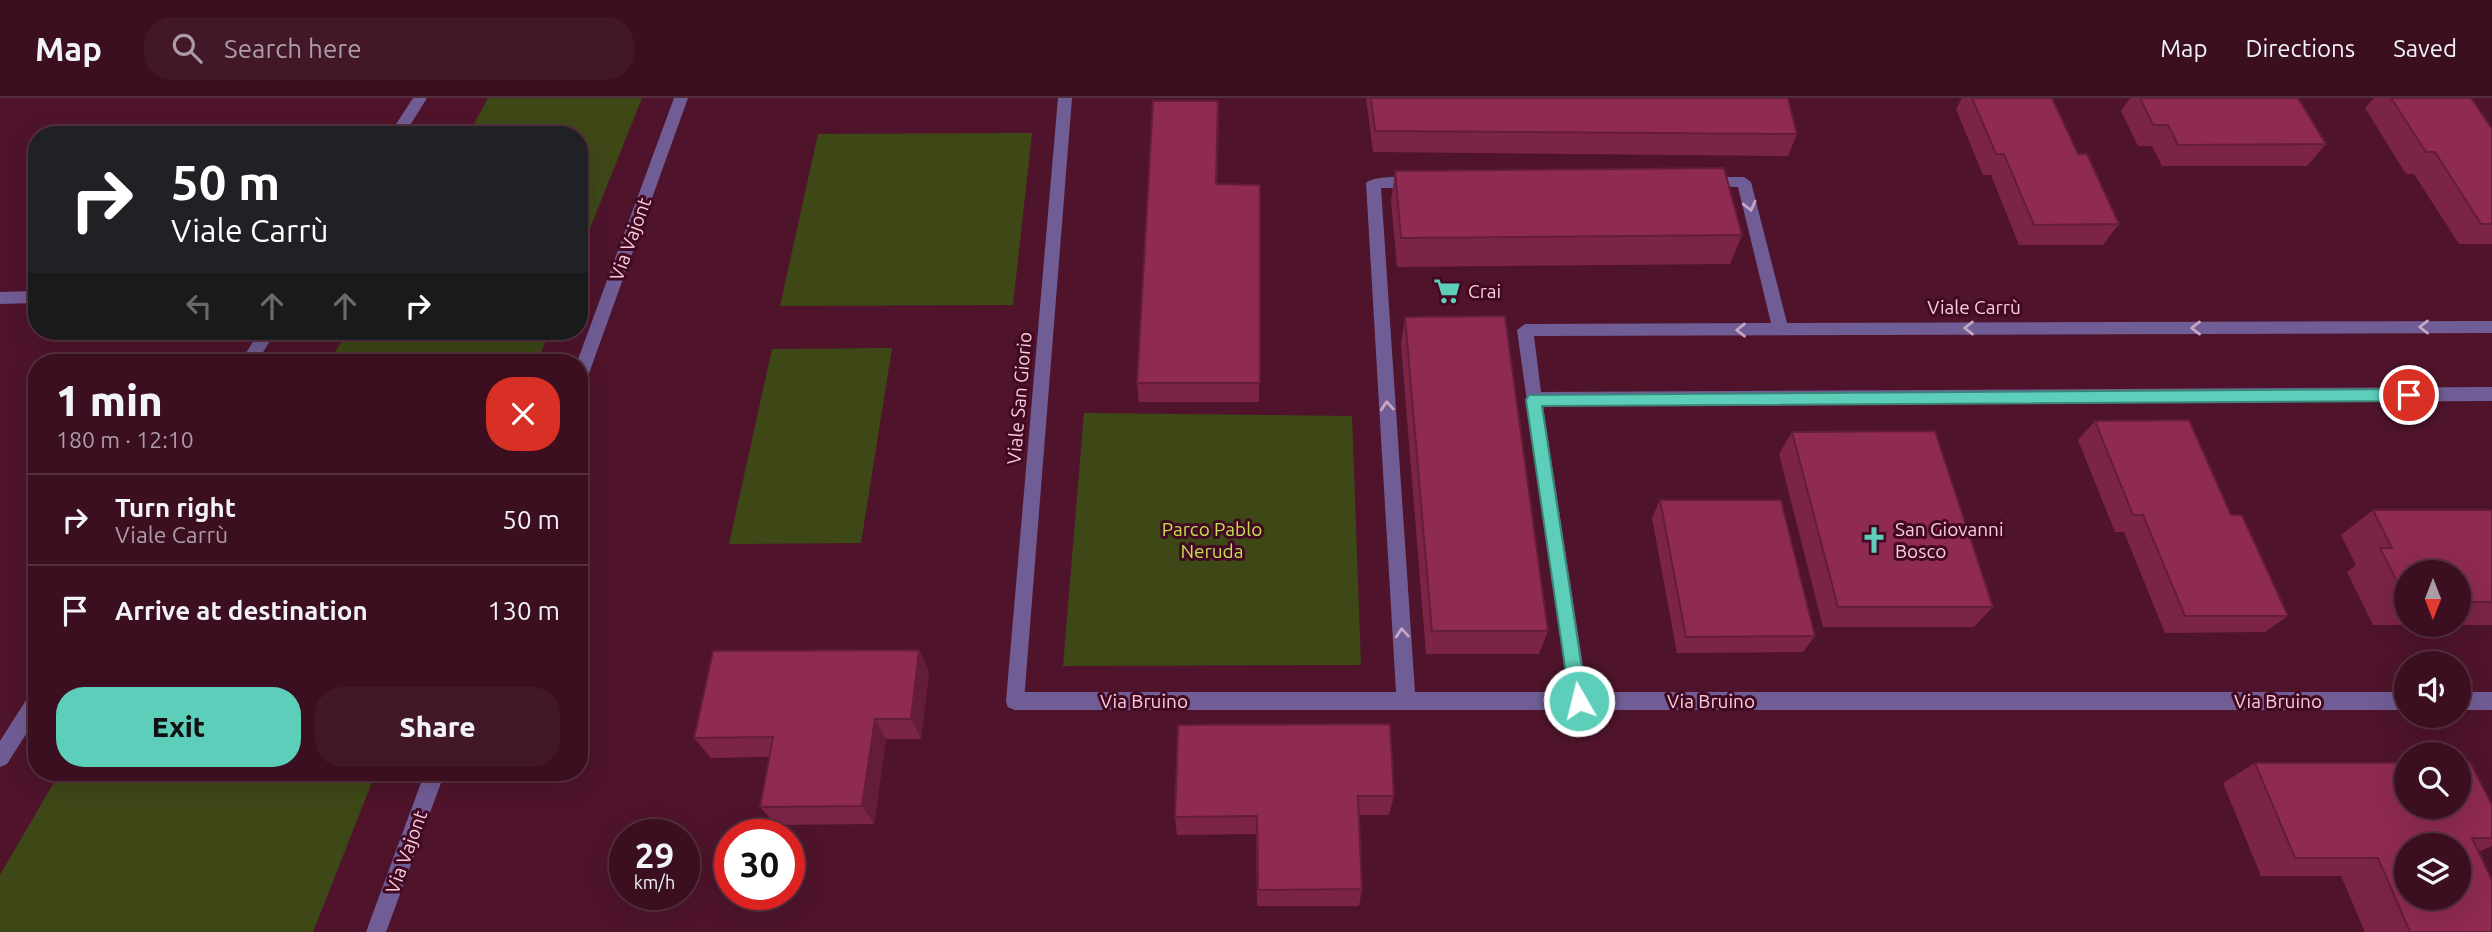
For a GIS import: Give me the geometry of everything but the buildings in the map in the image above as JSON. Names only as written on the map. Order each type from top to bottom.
[{"type":"street","points":[[402,126],[420,98]]},
{"type":"street","name":"Via Vajont","points":[[588,354],[681,98]]},
{"type":"street","name":"Viale San Giorio","points":[[1015,701],[1065,98]]},
{"type":"street","points":[[1689,182],[1744,182],[1780,330]]},
{"type":"street","points":[[1406,701],[1373,183],[1428,183]]},
{"type":"street","points":[[0,298],[28,297]]},
{"type":"street","name":"Viale Carrù","points":[[1579,701],[1525,330],[2492,327]]},
{"type":"street","points":[[1534,400],[2492,394]]},
{"type":"street","name":"Via Bruino","points":[[1015,701],[2394,701]]},
{"type":"street","points":[[2471,701],[2492,701]]},
{"type":"street","points":[[0,758],[28,714]]},
{"type":"street","name":"Via Vajont","points":[[376,932],[432,781]]},
{"type":"green space","points":[[488,98],[642,98],[588,233],[588,126],[473,126]]},
{"type":"green space","points":[[1032,133],[1013,305],[780,306],[818,134]]},
{"type":"green space","points":[[343,340],[546,340],[540,354],[333,354]]},
{"type":"green space","points":[[892,348],[861,543],[729,544],[772,349]]},
{"type":"green space","name":"Parco Pablo Neruda","points":[[1084,413],[1352,416],[1361,665],[1063,666]]},
{"type":"green space","points":[[55,781],[372,781],[313,932],[0,932],[0,875]]},
{"type":"place","name":"Crai","points":[[1447,291]]},
{"type":"place","name":"San Giovanni Bosco","points":[[1874,540]]},
{"type":"route","points":[[1579,701],[1534,400],[2409,395]]}]
